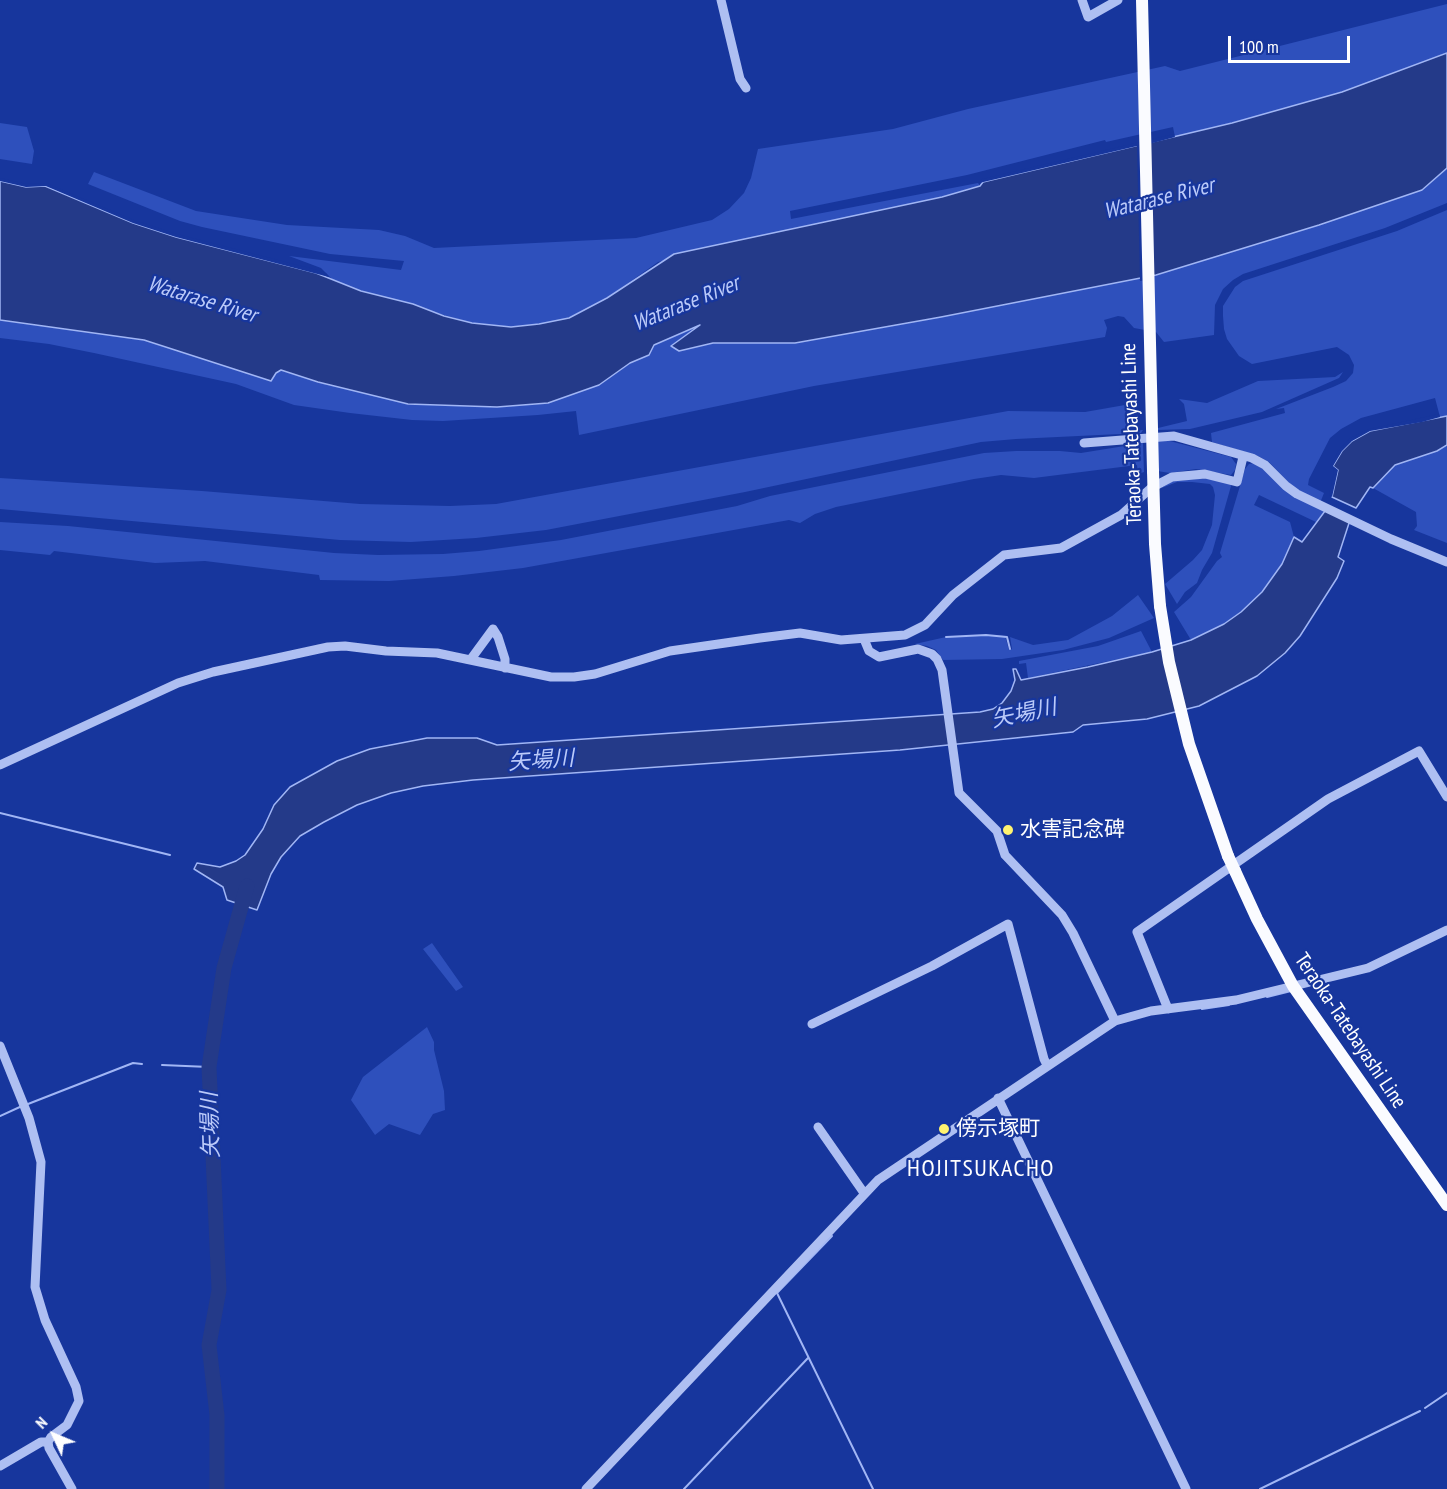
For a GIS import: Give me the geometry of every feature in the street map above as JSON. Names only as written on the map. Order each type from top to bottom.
[{"type":"main road","name":"Teraoka-Tatebayashi Line","points":[[1142,0],[1155,534],[1161,606],[1174,686],[1189,744],[1228,856],[1261,928],[1293,986],[1447,1205]]},
{"type":"street","points":[[721,0],[740,79],[746,88]]},
{"type":"street","points":[[1082,0],[1088,17],[1118,0]]},
{"type":"street","points":[[1084,442],[1151,434],[1174,436],[1259,461],[1297,494],[1447,562]]},
{"type":"street","points":[[0,765],[178,683],[213,672],[303,652],[345,646],[386,651],[437,653],[551,677],[574,677],[595,674],[670,651],[760,638],[800,633],[841,640],[905,635],[919,629],[929,621],[953,595],[997,559],[1013,553],[1052,551],[1061,548],[1121,515],[1151,488],[1172,477],[1205,474],[1237,482],[1243,457]]},
{"type":"street","points":[[471,659],[493,629],[498,638],[505,668]]},
{"type":"street","points":[[864,639],[868,651],[879,657],[918,649],[937,659],[942,670],[957,788],[962,798],[997,831],[1005,855],[1062,915],[1073,933],[1114,1021]]},
{"type":"street","points":[[1168,1009],[1137,932],[1328,799],[1419,751],[1447,797]]},
{"type":"street","points":[[812,1024],[932,966],[1008,924],[1047,1065]]},
{"type":"street","points":[[586,1489],[883,1175],[1114,1021],[1141,1013],[1236,1000],[1368,968],[1447,930]]},
{"type":"street","points":[[0,1046],[29,1118],[41,1162],[35,1287],[45,1320],[65,1359],[79,1401],[68,1425],[51,1437],[48,1442],[49,1448],[72,1489]]},
{"type":"street","points":[[998,1098],[1186,1489]]},
{"type":"street","points":[[818,1127],[864,1193]]},
{"type":"street","points":[[0,1466],[41,1442],[48,1442]]},
{"type":"shaded area","points":[[1447,4],[1447,53],[1342,92],[1294,107],[1175,137],[1173,127],[1106,142],[1105,140],[967,175],[790,211],[791,219],[978,183],[980,186],[942,197],[658,262],[607,298],[569,318],[539,324],[511,327],[472,323],[361,291],[333,280],[321,268],[289,256],[401,270],[404,261],[330,254],[202,227],[180,221],[88,184],[94,172],[196,211],[287,225],[379,230],[405,236],[434,248],[636,238],[712,220],[729,209],[744,193],[751,178],[758,149],[893,129],[968,109],[1165,66],[1180,71]]},
{"type":"shaded area","points":[[0,123],[27,127],[34,151],[32,164],[0,159]]},
{"type":"shaded area","points":[[1447,168],[1447,203],[1385,228],[1243,274],[1233,280],[1223,289],[1215,305],[1214,335],[1164,342],[1156,332],[1134,328],[1124,317],[1118,316],[1104,320],[1107,328],[1105,337],[814,386],[579,435],[576,411],[443,421],[350,413],[294,405],[236,384],[94,353],[0,338],[0,320],[144,340],[271,381],[280,370],[318,382],[408,404],[497,407],[548,403],[599,385],[630,363],[649,355],[654,345],[704,324],[672,346],[679,351],[713,343],[795,343],[1156,275],[1319,225],[1422,190]]},
{"type":"shaded area","points":[[1447,210],[1447,416],[1440,417],[1435,398],[1361,418],[1341,429],[1330,438],[1309,479],[1308,485],[1324,493],[1320,503],[1295,489],[1269,462],[1258,456],[1212,442],[1211,433],[1285,413],[1284,408],[1276,409],[1346,381],[1353,373],[1354,365],[1349,355],[1337,347],[1252,364],[1239,356],[1227,339],[1223,316],[1223,306],[1235,287],[1243,281],[1397,231]]},
{"type":"shaded area","points":[[1343,372],[1339,378],[1262,412],[1190,429],[1157,430],[1187,421],[1184,404],[1179,399],[1207,403],[1258,381],[1335,377]]},
{"type":"shaded area","points":[[1125,405],[1129,431],[1143,430],[1141,433],[981,442],[745,492],[546,530],[476,538],[411,542],[340,540],[0,509],[0,478],[360,504],[450,506],[496,504],[1008,411],[1085,412]]},
{"type":"shaded area","points":[[1159,440],[1231,457],[1236,464],[1235,470],[1231,475],[1196,469],[1170,473],[1157,471],[1156,446]]},
{"type":"shaded area","points":[[1143,443],[1144,472],[1138,474],[1137,465],[1034,478],[1001,475],[974,479],[836,507],[815,514],[800,523],[789,520],[523,568],[454,576],[389,581],[320,580],[319,575],[205,561],[155,563],[54,551],[50,555],[0,550],[0,522],[68,526],[334,553],[378,555],[479,551],[561,540],[737,506],[770,496],[984,453],[1060,451],[1081,453]]},
{"type":"shaded area","points":[[1447,445],[1447,543],[1414,530],[1417,526],[1416,512],[1373,488],[1395,465],[1437,451]]},
{"type":"shaded area","points":[[1254,463],[1325,511],[1316,522],[1259,495],[1254,505],[1290,522],[1294,537],[1282,564],[1262,592],[1241,612],[1224,624],[1191,640],[1174,612],[1191,597],[1222,557],[1220,553],[1245,469],[1249,464]]},
{"type":"shaded area","points":[[1210,478],[1230,483],[1231,486],[1212,553],[1197,583],[1185,592],[1177,604],[1165,584],[1202,550],[1212,525],[1215,495],[1210,484],[1192,482],[1177,482],[1159,489],[1173,481]]},
{"type":"shaded area","points":[[1138,595],[1154,618],[1109,638],[1063,650],[1002,659],[943,660],[936,650],[915,644],[946,637],[1005,636],[1009,650],[1012,649],[1010,637],[1033,645],[1068,640],[1112,616]]},
{"type":"shaded area","points":[[1141,631],[1152,652],[1028,678],[1026,663],[1019,664],[1019,661],[1098,646]]},
{"type":"shaded area","points":[[432,943],[463,987],[456,991],[423,949]]},
{"type":"shaded area","points":[[427,1027],[434,1042],[444,1091],[445,1110],[433,1114],[420,1135],[389,1124],[375,1135],[351,1100],[363,1077]]},
{"type":"water","name":"Watarase River","points":[[1447,53],[1447,168],[1422,190],[1319,225],[1156,275],[941,317],[795,343],[713,343],[679,351],[671,346],[700,325],[654,345],[649,355],[630,363],[599,385],[548,403],[497,407],[408,404],[318,382],[281,370],[271,381],[144,340],[0,320],[0,181],[26,187],[45,186],[133,223],[176,237],[316,273],[361,291],[413,304],[444,316],[472,323],[511,327],[569,318],[607,298],[674,254],[942,197],[980,186],[983,182],[1232,123],[1342,92]]},
{"type":"water","points":[[1447,416],[1447,445],[1437,451],[1395,465],[1373,488],[1370,487],[1356,508],[1332,497],[1338,470],[1333,466],[1342,451],[1352,441],[1370,431]]},
{"type":"water","points":[[1325,511],[1351,517],[1338,557],[1344,561],[1337,578],[1300,636],[1285,653],[1257,676],[1199,706],[1147,719],[1083,725],[1073,732],[900,750],[473,780],[423,786],[391,793],[357,805],[300,836],[281,857],[271,874],[257,910],[227,900],[223,887],[194,869],[197,863],[220,867],[245,855],[263,829],[274,805],[290,787],[337,761],[370,749],[427,738],[477,738],[497,745],[980,712],[993,709],[1002,703],[1011,691],[1015,680],[1013,669],[1016,669],[1021,680],[1088,667],[1191,640],[1224,624],[1262,592],[1282,564],[1294,537],[1302,542]]},
{"type":"pier","points":[[1174,134],[1175,137],[1149,144],[1153,279],[1140,281],[1137,146],[979,183],[982,179]]},
{"type":"pier","points":[[0,178],[26,184],[46,183],[134,220],[177,234],[317,270],[326,273],[329,277],[176,237],[133,223],[46,186],[26,187],[0,181]]},
{"type":"pier","points":[[1439,414],[1440,417],[1422,422],[1370,431],[1352,441],[1342,451],[1333,466],[1338,470],[1332,497],[1329,495],[1334,471],[1330,466],[1339,450],[1350,438],[1369,429]]},
{"type":"waterway","points":[[946,637],[986,635],[1007,637],[1010,649]]},
{"type":"waterway","points":[[0,813],[170,855]]},
{"type":"waterway","name":"矢場川","points":[[217,1489],[217,1415],[209,1345],[219,1290],[209,1067],[224,968],[247,886]]},
{"type":"waterway","points":[[1267,997],[1291,991]]},
{"type":"waterway","points":[[1202,1009],[1229,1005]]},
{"type":"waterway","points":[[28,1104],[133,1063],[142,1064]]},
{"type":"waterway","points":[[162,1065],[209,1067]]},
{"type":"waterway","points":[[0,1116],[22,1106]]},
{"type":"waterway","points":[[832,1236],[777,1293],[873,1489]]},
{"type":"waterway","points":[[684,1489],[808,1358]]},
{"type":"waterway","points":[[1425,1408],[1447,1393]]},
{"type":"waterway","points":[[1260,1489],[1420,1411]]},
{"type":"place","name":"水害記念碑","points":[[1008,830]]},
{"type":"place","name":"傍示塚町","points":[[944,1129]]},
{"type":"district","name":"HOJITSUKACHO","points":[[981,1169]]}]
